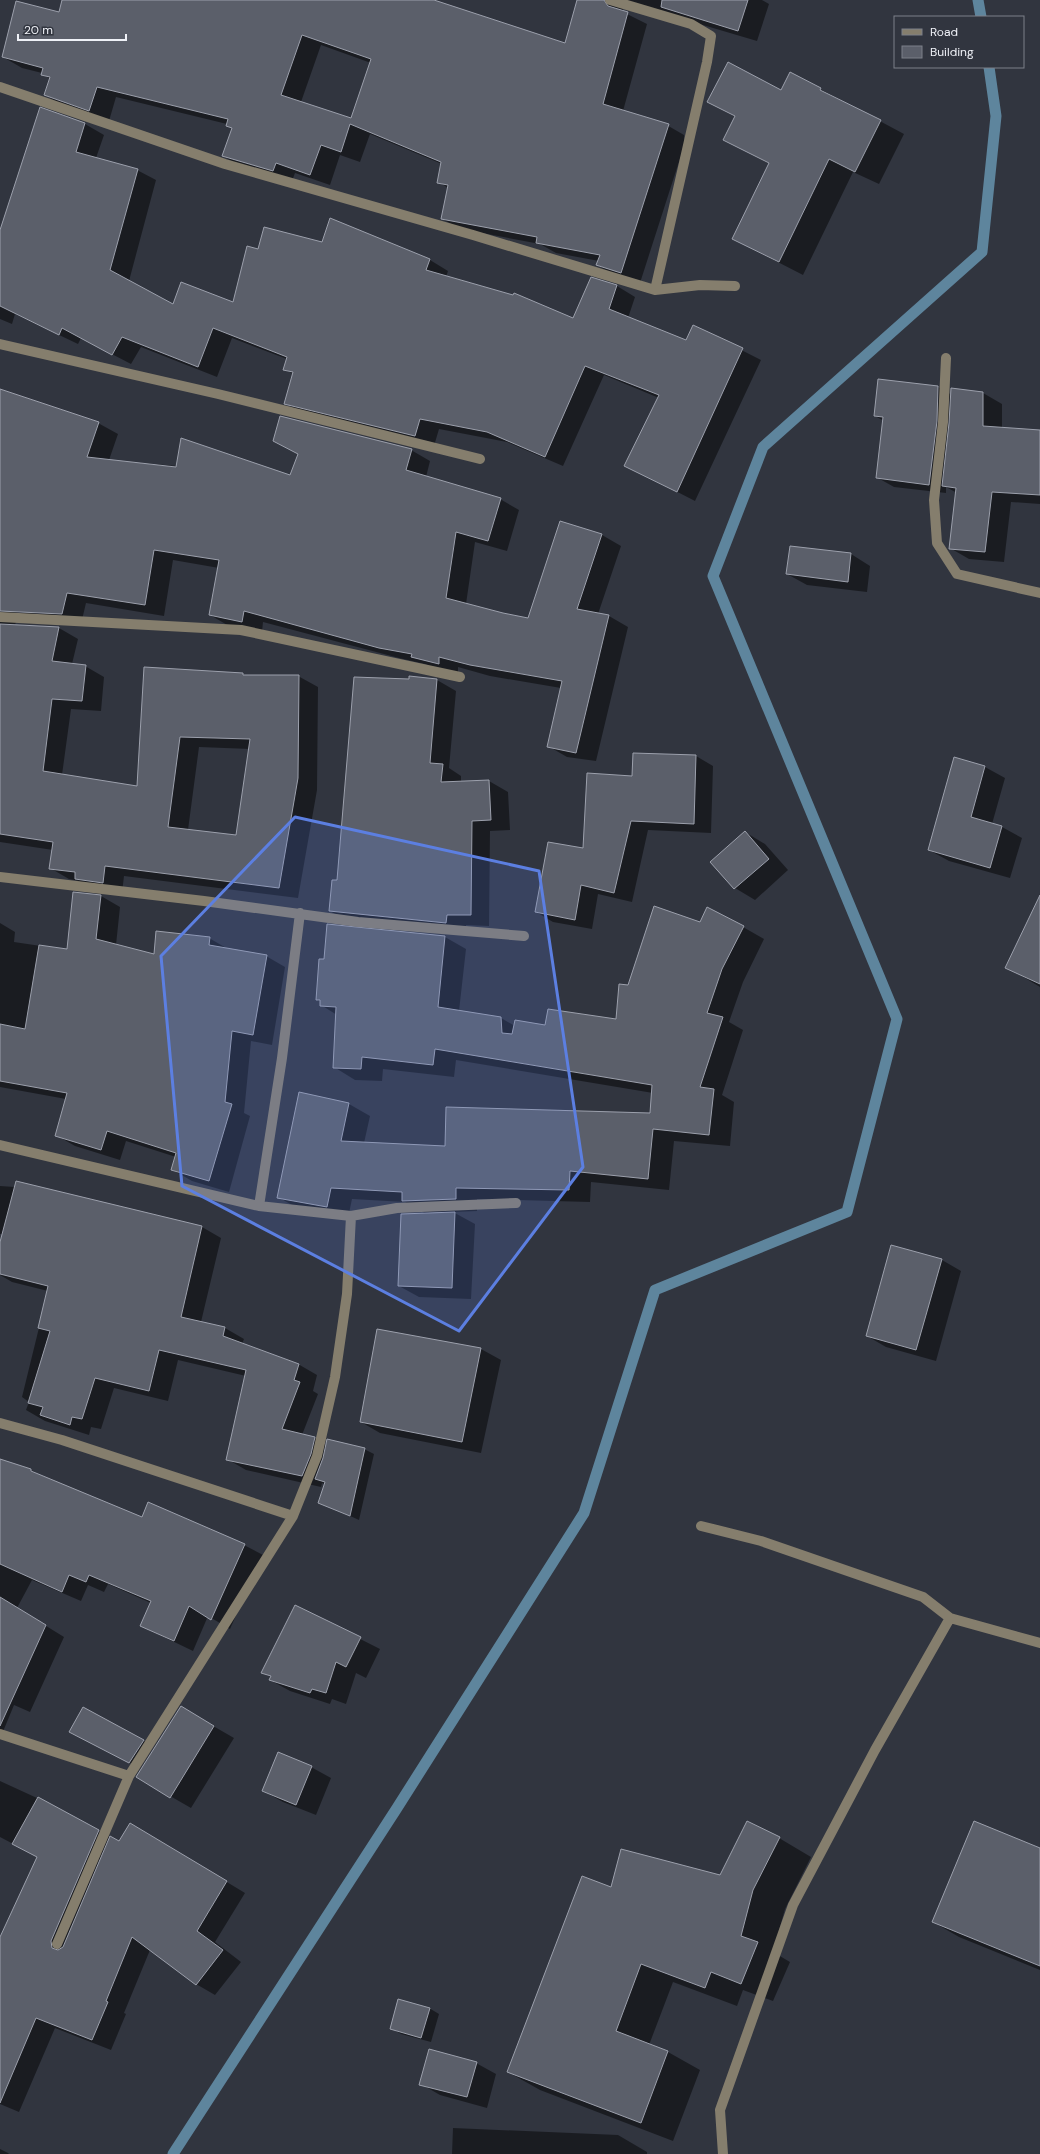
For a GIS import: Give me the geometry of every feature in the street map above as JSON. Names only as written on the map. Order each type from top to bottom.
[{"type":"street","points":[[610,0],[691,24],[711,36],[707,62],[655,290]]},
{"type":"street","points":[[0,87],[225,164],[473,234],[655,290],[700,285],[735,286]]},
{"type":"street","points":[[0,344],[218,394],[480,459]]},
{"type":"street","points":[[946,358],[943,422],[934,500],[937,543],[957,574],[1040,593]]},
{"type":"street","points":[[0,617],[241,630],[460,677]]},
{"type":"street","points":[[0,877],[358,922],[524,936]]},
{"type":"street","points":[[259,1206],[282,1058],[300,914]]},
{"type":"street","points":[[0,1145],[259,1206],[351,1216],[397,1208],[516,1204]]},
{"type":"street","points":[[57,1944],[129,1776],[293,1516],[317,1456],[335,1377],[347,1294],[351,1216]]},
{"type":"street","points":[[0,1422],[62,1440],[293,1516]]},
{"type":"street","points":[[701,1526],[761,1541],[923,1597],[950,1618],[1040,1643]]},
{"type":"street","points":[[723,2154],[720,2110],[793,1905],[875,1750],[950,1618]]},
{"type":"street","points":[[0,1734],[129,1776]]},
{"type":"highlighted area","points":[[295,817],[539,871],[583,1167],[459,1331],[182,1186],[161,956]]},
{"type":"building","points":[[62,0],[434,0],[565,43],[577,0],[604,0],[608,6],[628,12],[603,104],[669,124],[621,273],[596,265],[600,255],[536,243],[537,237],[441,219],[448,185],[437,183],[441,162],[350,124],[341,152],[321,145],[310,175],[276,163],[273,171],[222,156],[232,128],[226,126],[228,119],[97,87],[89,111],[44,95],[50,77],[41,75],[43,68],[2,57],[16,1],[59,12]],"holes":[[[302,35],[371,59],[351,118],[281,95]]]},
{"type":"building","points":[[662,0],[748,0],[738,31],[661,7]]},
{"type":"building","points":[[728,62],[781,90],[790,72],[821,88],[820,90],[881,120],[855,172],[829,159],[779,262],[732,239],[769,163],[723,140],[735,116],[707,102]]},
{"type":"building","points":[[40,107],[85,123],[76,152],[138,169],[110,270],[173,304],[181,282],[233,302],[247,246],[258,249],[264,227],[322,242],[330,218],[430,259],[426,270],[513,295],[514,293],[573,318],[591,277],[617,285],[609,309],[686,340],[693,325],[743,348],[677,492],[624,466],[659,395],[585,366],[545,457],[487,432],[420,419],[415,436],[284,404],[293,372],[283,370],[287,357],[213,328],[198,367],[122,337],[112,355],[62,328],[59,335],[0,306],[0,230]]},
{"type":"building","points":[[878,379],[938,386],[937,421],[929,485],[876,478],[883,417],[874,416]]},
{"type":"building","points":[[951,388],[983,392],[983,426],[1040,430],[1040,495],[992,492],[985,552],[949,549],[956,488],[942,486],[949,423]]},
{"type":"building","points":[[0,389],[99,422],[87,457],[176,467],[181,438],[290,475],[298,454],[273,441],[280,416],[412,449],[406,470],[501,498],[488,541],[456,532],[446,598],[503,613],[528,618],[560,521],[602,534],[577,609],[609,615],[576,753],[547,747],[562,681],[470,665],[439,657],[439,664],[411,657],[412,654],[379,648],[244,611],[242,622],[209,615],[219,560],[154,550],[145,605],[67,593],[62,614],[0,611]]},
{"type":"building","points":[[790,546],[851,553],[848,582],[786,574]]},
{"type":"building","points":[[0,624],[59,627],[52,661],[86,665],[82,701],[52,699],[43,771],[137,786],[144,667],[243,673],[243,675],[299,675],[298,778],[279,888],[105,866],[103,883],[75,879],[75,872],[49,869],[53,842],[0,834]],"holes":[[[180,737],[250,739],[236,835],[168,827]]]},
{"type":"building","points":[[409,676],[437,679],[430,763],[443,764],[441,782],[489,780],[491,820],[472,821],[471,915],[447,915],[446,923],[329,911],[332,880],[337,880],[354,677],[409,679]]},
{"type":"building","points":[[633,753],[696,755],[694,824],[631,821],[614,893],[581,885],[575,920],[535,912],[548,842],[583,848],[587,773],[632,776]]},
{"type":"building","points":[[954,757],[985,766],[971,817],[1002,826],[990,868],[928,850]]},
{"type":"building","points":[[745,831],[769,859],[734,889],[710,862]]},
{"type":"building","points":[[73,892],[101,895],[96,939],[154,954],[156,931],[210,937],[209,945],[267,955],[253,1035],[232,1031],[225,1102],[232,1104],[209,1181],[171,1170],[176,1153],[107,1131],[101,1150],[55,1136],[67,1093],[0,1081],[0,1024],[25,1029],[39,945],[67,949]]},
{"type":"building","points":[[1040,895],[1040,984],[1005,968]]},
{"type":"building","points":[[654,906],[700,922],[707,907],[744,926],[722,969],[707,1013],[723,1017],[700,1087],[714,1089],[709,1135],[653,1129],[648,1179],[570,1171],[569,1190],[456,1188],[456,1199],[402,1201],[402,1192],[331,1188],[327,1207],[277,1198],[299,1092],[349,1103],[341,1141],[445,1146],[446,1107],[650,1113],[652,1085],[435,1049],[433,1065],[362,1057],[361,1069],[333,1068],[336,1007],[320,1006],[320,1000],[316,1000],[319,959],[324,959],[327,924],[445,936],[438,1007],[501,1017],[502,1033],[512,1034],[515,1020],[545,1025],[548,1009],[616,1019],[619,984],[628,985]]},
{"type":"building","points":[[16,1181],[202,1226],[181,1317],[225,1327],[223,1336],[299,1364],[294,1380],[300,1382],[282,1429],[315,1437],[311,1454],[302,1476],[226,1460],[246,1370],[159,1350],[149,1391],[95,1378],[82,1419],[72,1417],[70,1425],[40,1415],[43,1407],[28,1403],[50,1331],[38,1328],[48,1286],[0,1274],[0,1242]]},
{"type":"building","points":[[455,1212],[452,1288],[398,1286],[401,1214]]},
{"type":"building","points":[[891,1245],[942,1259],[916,1350],[866,1336]]},
{"type":"building","points":[[377,1329],[481,1348],[462,1442],[360,1422]]},
{"type":"building","points":[[327,1439],[365,1448],[350,1516],[318,1503],[325,1482],[315,1479],[323,1458]]},
{"type":"building","points":[[0,1459],[31,1469],[31,1471],[142,1517],[148,1502],[245,1544],[211,1620],[189,1606],[174,1641],[140,1626],[151,1601],[89,1575],[86,1582],[69,1575],[62,1592],[0,1564]]},
{"type":"building","points":[[0,1597],[46,1625],[0,1726]]},
{"type":"building","points":[[295,1605],[361,1637],[346,1667],[336,1662],[326,1693],[312,1689],[310,1693],[269,1680],[271,1676],[261,1673]]},
{"type":"building","points":[[181,1706],[214,1726],[170,1798],[136,1777]]},
{"type":"building","points":[[83,1707],[144,1740],[129,1763],[69,1732]]},
{"type":"building","points":[[278,1752],[312,1766],[296,1805],[262,1791]]},
{"type":"building","points":[[38,1797],[99,1830],[51,1941],[52,1948],[58,1950],[63,1947],[110,1836],[119,1841],[130,1823],[227,1881],[197,1931],[223,1950],[196,1985],[132,1937],[92,2040],[36,2018],[0,2103],[0,1937],[37,1857],[12,1844]]},
{"type":"building","points":[[747,1821],[780,1837],[753,1890],[741,1936],[758,1942],[741,1984],[711,1972],[705,1988],[641,1964],[616,2031],[668,2051],[641,2123],[507,2072],[582,1876],[611,1887],[621,1849],[720,1875]]},
{"type":"building","points":[[974,1821],[1040,1848],[1040,1966],[932,1922]]},
{"type":"building","points":[[398,1999],[430,2008],[421,2038],[390,2029]]},
{"type":"building","points":[[429,2049],[477,2062],[467,2097],[419,2085]]},
{"type":"waterway","points":[[978,0],[981,16]]},
{"type":"waterway","points":[[173,2154],[397,1808],[584,1513],[655,1290],[847,1212],[897,1019],[713,576],[763,447],[982,252],[996,116],[989,68]]}]
